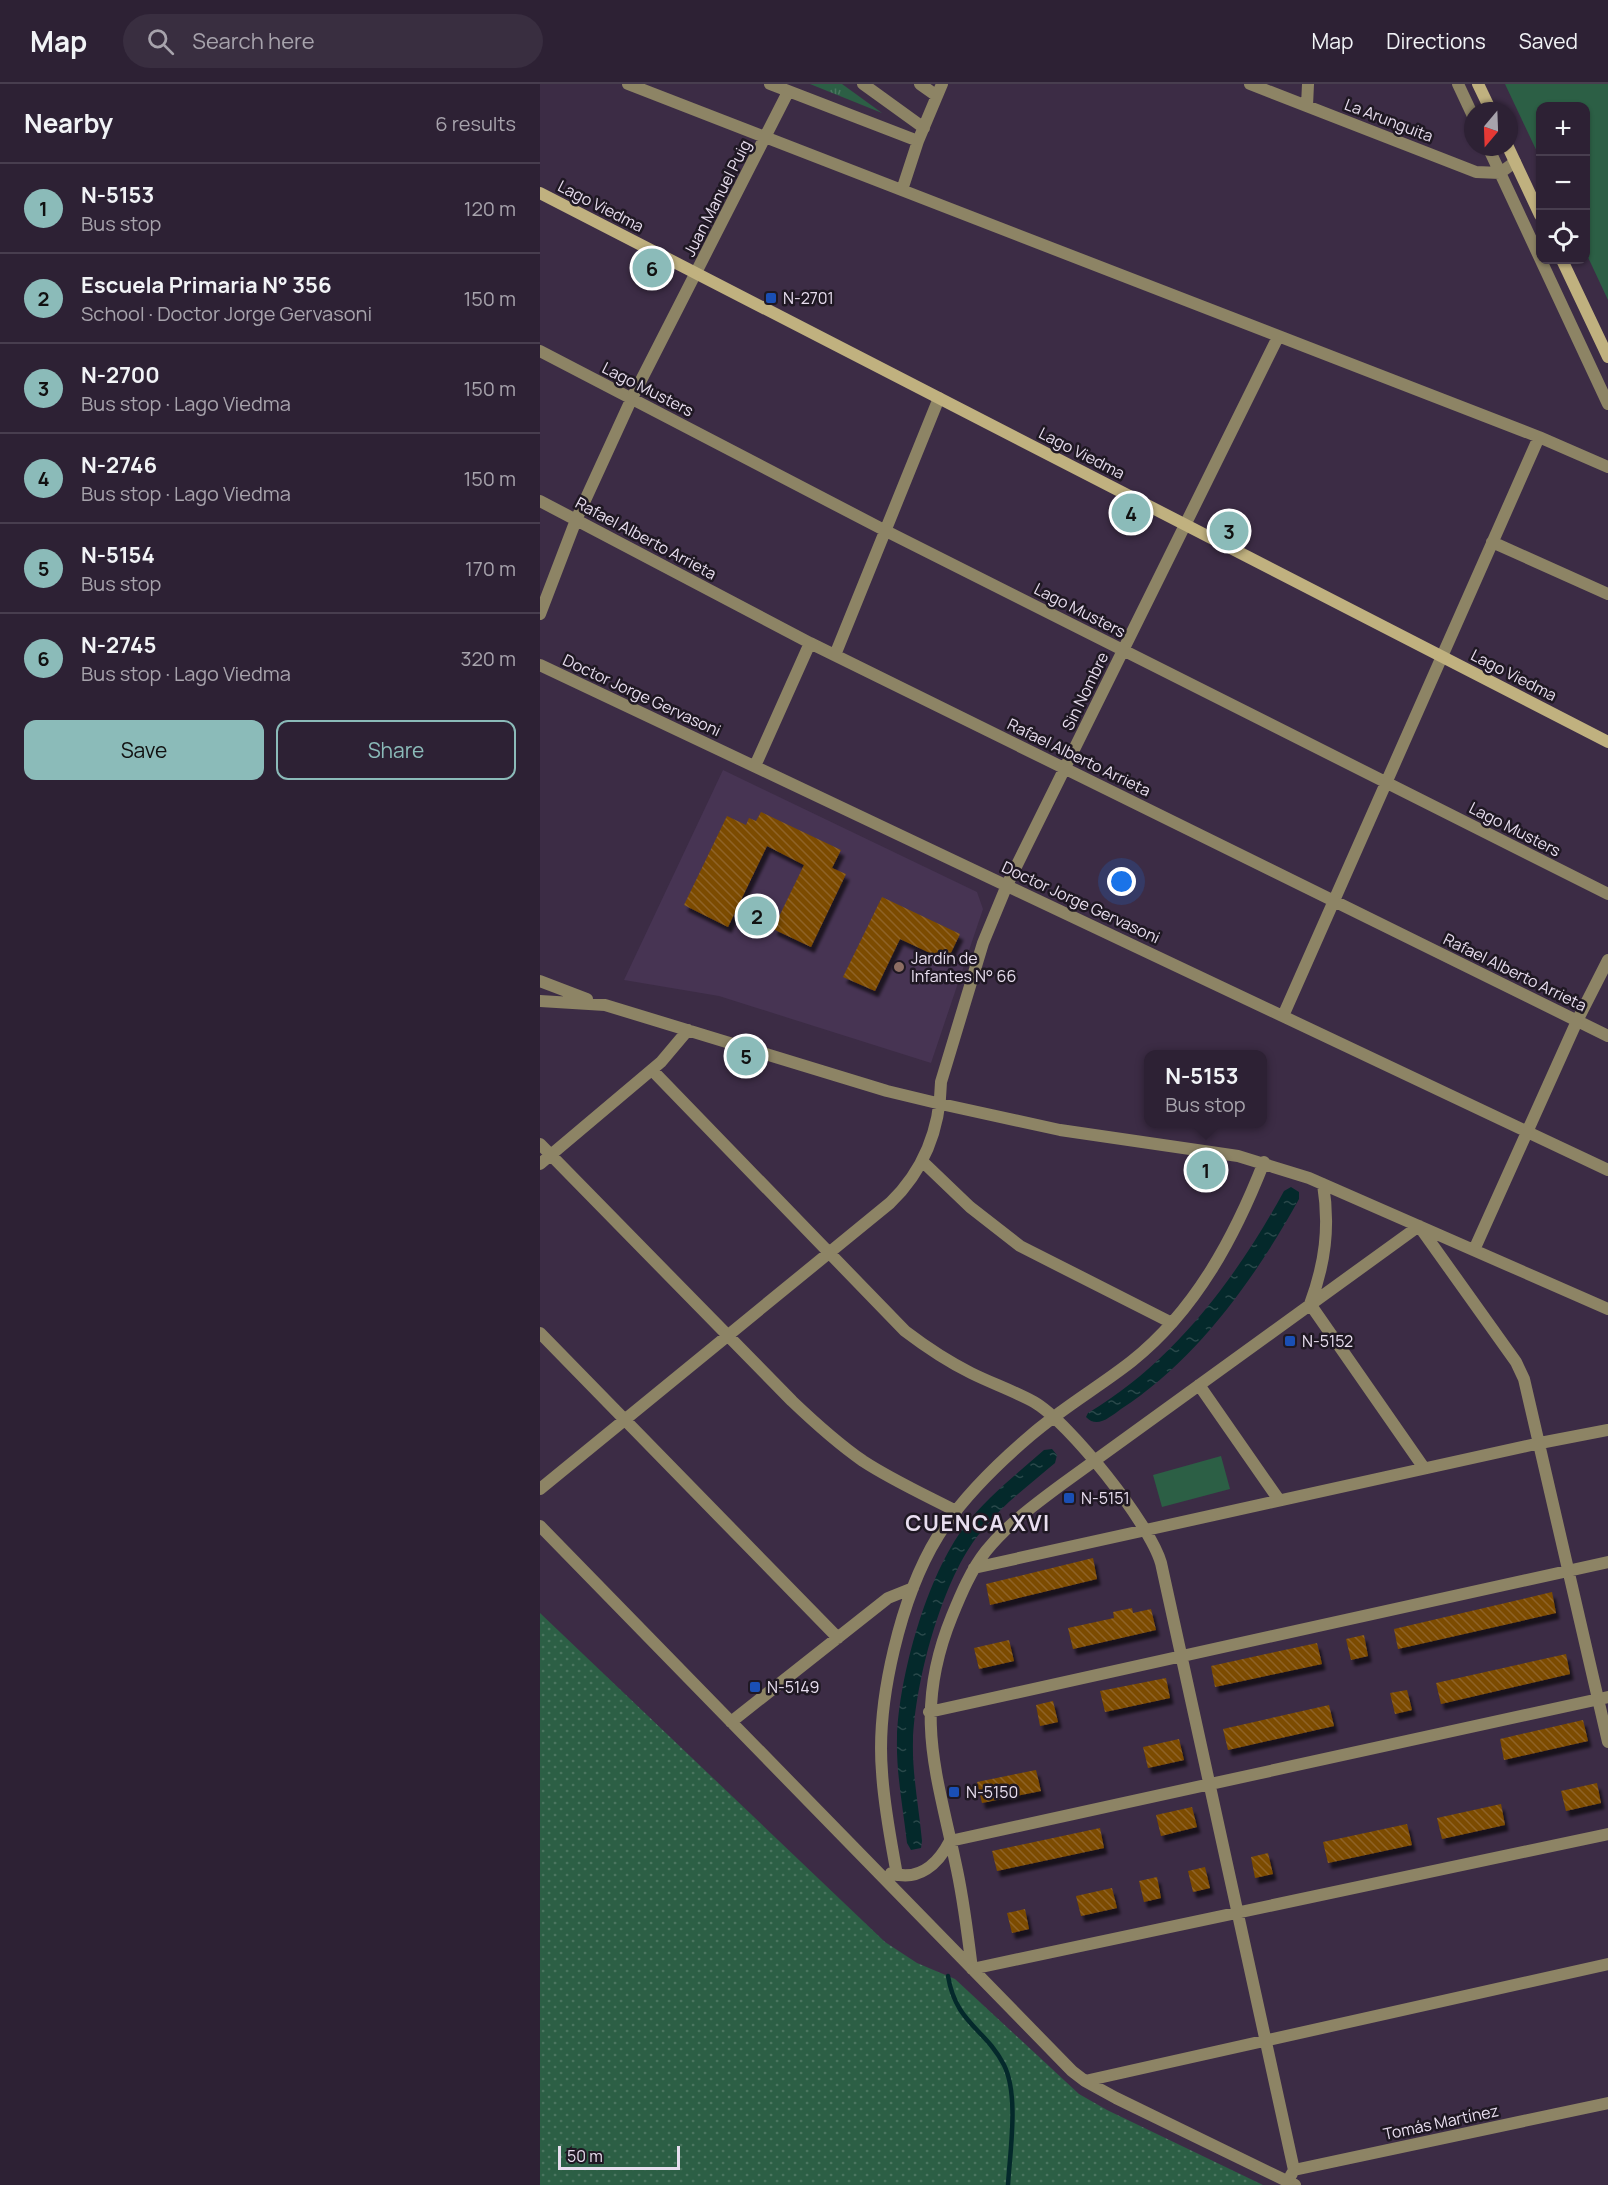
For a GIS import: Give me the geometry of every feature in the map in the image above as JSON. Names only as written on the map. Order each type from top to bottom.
[{"type":"main road","points":[[1478,84],[1487,102]]},
{"type":"main road","points":[[1512,156],[1538,210]]},
{"type":"main road","name":"Lago Viedma","points":[[540,193],[1608,741]]},
{"type":"main road","points":[[1564,264],[1608,357]]},
{"type":"street","points":[[628,84],[1539,437],[1608,467]]},
{"type":"street","points":[[770,84],[918,141]]},
{"type":"street","points":[[862,84],[924,128]]},
{"type":"street","points":[[920,84],[937,96]]},
{"type":"street","points":[[902,190],[918,141],[942,84]]},
{"type":"street","name":"La Arunguita","points":[[1250,84],[1476,172],[1500,173]]},
{"type":"street","points":[[1307,106],[1308,84]]},
{"type":"street","points":[[1458,84],[1466,102]]},
{"type":"street","name":"Juan Manuel Puig","points":[[540,614],[576,520],[631,400],[788,92]]},
{"type":"street","points":[[1492,156],[1608,404]]},
{"type":"street","points":[[1500,173],[1515,162]]},
{"type":"street","name":"Sin Nombre","points":[[540,1489],[896,1197],[914,1177],[923,1162],[941,1104],[941,1082],[977,964],[1007,885],[1278,337]]},
{"type":"street","name":"Lago Musters","points":[[540,351],[885,531],[1608,894]]},
{"type":"street","points":[[835,656],[939,398]]},
{"type":"street","points":[[1283,1016],[1539,437]]},
{"type":"street","name":"Rafael Alberto Arrieta","points":[[540,501],[835,656],[1608,1036]]},
{"type":"street","points":[[1492,542],[1608,594]]},
{"type":"street","points":[[754,766],[810,643]]},
{"type":"street","name":"Doctor Jorge Gervasoni","points":[[540,665],[1608,1170]]},
{"type":"street","points":[[1474,1250],[1577,1021],[1608,960]]},
{"type":"street","points":[[540,981],[605,1005],[887,1091],[1036,1126],[1212,1150],[1264,1162],[1323,1184],[1608,1309]]},
{"type":"street","points":[[540,1001],[605,1005]]},
{"type":"street","points":[[540,1164],[652,1070],[688,1030]]},
{"type":"street","points":[[652,1070],[886,1313],[926,1348],[972,1374],[1033,1402],[1054,1417],[1094,1461],[1146,1530],[1159,1557],[1265,2040],[1292,2179]]},
{"type":"street","points":[[540,1144],[727,1336],[792,1401],[839,1443],[885,1475],[956,1511]]},
{"type":"street","points":[[923,1162],[970,1207],[1020,1246],[1172,1323]]},
{"type":"street","points":[[897,1875],[883,1780],[881,1743],[888,1680],[913,1588],[924,1561],[956,1511],[993,1468],[1054,1417],[1132,1361],[1172,1323],[1221,1254],[1247,1206],[1264,1162]]},
{"type":"street","points":[[1310,1304],[1318,1283],[1326,1243],[1326,1204],[1323,1184]]},
{"type":"street","points":[[972,1969],[962,1891],[934,1766],[929,1712],[937,1658],[959,1598],[974,1568],[1007,1528],[1094,1461],[1419,1226]]},
{"type":"street","points":[[1419,1226],[1516,1362],[1530,1397],[1569,1570],[1603,1699],[1608,1742]]},
{"type":"street","points":[[1310,1304],[1424,1468]]},
{"type":"street","points":[[540,1334],[838,1638]]},
{"type":"street","points":[[1199,1384],[1280,1500]]},
{"type":"street","points":[[974,1568],[1424,1468],[1608,1430]]},
{"type":"street","points":[[540,1526],[972,1969],[1085,2081],[1116,2098],[1292,2179]]},
{"type":"street","points":[[929,1712],[1608,1562]]},
{"type":"street","points":[[731,1722],[888,1598],[913,1588]]},
{"type":"street","points":[[871,1866],[897,1875],[909,1876],[930,1868],[950,1841],[1603,1699]]},
{"type":"street","points":[[972,1969],[1608,1834]]},
{"type":"street","points":[[1085,2081],[1608,1964]]},
{"type":"street","name":"Tomás Martínez","points":[[1292,2179],[1608,2103]]},
{"type":"shaded area","points":[[723,770],[977,892],[983,909],[931,1063],[719,996],[624,980]]},
{"type":"green space","points":[[810,84],[842,84],[882,113]]},
{"type":"green space","points":[[1505,84],[1608,84],[1608,300],[1590,262],[1590,102],[1536,102],[1536,150],[1518,111],[1518,102],[1514,102]]},
{"type":"green space","points":[[1221,1456],[1230,1489],[1162,1507],[1153,1475]]},
{"type":"green space","points":[[540,1613],[885,1942],[917,1963],[955,1979],[1079,2094],[1107,2110],[1263,2185],[540,2185]]},
{"type":"water","points":[[1291,1187],[1299,1192],[1299,1199],[1282,1228],[1244,1287],[1199,1342],[1149,1389],[1104,1421],[1095,1422],[1086,1417],[1088,1413],[1148,1369],[1201,1315],[1246,1255],[1284,1191]]},
{"type":"water","points":[[1052,1449],[1057,1455],[1055,1463],[1003,1508],[976,1538],[963,1558],[941,1607],[925,1663],[915,1717],[914,1766],[922,1841],[921,1848],[911,1850],[907,1843],[900,1790],[897,1738],[909,1657],[927,1598],[951,1547],[974,1515],[1044,1450]]},
{"type":"building","points":[[761,812],[841,850],[832,868],[846,874],[811,947],[773,929],[804,865],[767,846],[728,927],[684,905],[727,816],[746,825],[749,818],[756,821]]},
{"type":"building","points":[[882,897],[960,934],[947,961],[900,939],[875,991],[843,977]]},
{"type":"building","points":[[1093,1558],[1097,1579],[990,1605],[986,1584]]},
{"type":"building","points":[[1552,1592],[1556,1613],[1398,1649],[1394,1629]]},
{"type":"building","points":[[1132,1608],[1133,1613],[1151,1609],[1156,1630],[1073,1649],[1068,1628],[1114,1618],[1113,1612]]},
{"type":"building","points":[[1364,1635],[1368,1656],[1351,1660],[1346,1639]]},
{"type":"building","points":[[1009,1640],[1014,1661],[979,1669],[974,1648]]},
{"type":"building","points":[[1317,1643],[1322,1664],[1215,1687],[1211,1666]]},
{"type":"building","points":[[1566,1654],[1570,1674],[1441,1704],[1436,1683]]},
{"type":"building","points":[[1166,1678],[1170,1698],[1105,1712],[1100,1691]]},
{"type":"building","points":[[1407,1690],[1412,1710],[1395,1714],[1390,1693]]},
{"type":"building","points":[[1053,1701],[1058,1722],[1040,1726],[1036,1705]]},
{"type":"building","points":[[1329,1705],[1334,1726],[1228,1750],[1223,1729]]},
{"type":"building","points":[[1583,1720],[1588,1741],[1504,1760],[1500,1739]]},
{"type":"building","points":[[1179,1739],[1184,1760],[1148,1768],[1143,1747]]},
{"type":"building","points":[[1036,1770],[1041,1791],[982,1803],[977,1782]]},
{"type":"building","points":[[1597,1783],[1601,1803],[1566,1811],[1561,1791]]},
{"type":"building","points":[[1501,1804],[1505,1825],[1442,1839],[1437,1818]]},
{"type":"building","points":[[1192,1807],[1197,1827],[1161,1836],[1156,1815]]},
{"type":"building","points":[[1407,1824],[1412,1845],[1328,1863],[1323,1842]]},
{"type":"building","points":[[1100,1828],[1104,1848],[997,1871],[992,1851]]},
{"type":"building","points":[[1268,1853],[1273,1874],[1255,1878],[1251,1857]]},
{"type":"building","points":[[1205,1867],[1210,1888],[1193,1892],[1188,1871]]},
{"type":"building","points":[[1157,1877],[1161,1898],[1144,1902],[1139,1881]]},
{"type":"building","points":[[1112,1888],[1117,1908],[1081,1916],[1076,1896]]},
{"type":"building","points":[[1025,1909],[1029,1929],[1012,1933],[1007,1913]]},
{"type":"waterway","points":[[948,1976],[957,2005],[996,2053],[1009,2077],[1012,2124],[1008,2185]]},
{"type":"place","name":"N-2745","points":[[652,268]]},
{"type":"place","name":"N-2701","points":[[771,298]]},
{"type":"place","name":"N-2746","points":[[1131,513]]},
{"type":"place","name":"N-2700","points":[[1229,531]]},
{"type":"place","name":"Escuela Primaria N° 356","points":[[757,916]]},
{"type":"place","name":"Jardín de Infantes N° 66","points":[[899,967]]},
{"type":"place","name":"N-5154","points":[[746,1056]]},
{"type":"place","name":"N-5153","points":[[1206,1170]]},
{"type":"place","name":"N-5152","points":[[1290,1341]]},
{"type":"place","name":"N-5151","points":[[1069,1498]]},
{"type":"place","name":"N-5149","points":[[755,1687]]},
{"type":"place","name":"N-5150","points":[[954,1792]]},
{"type":"district","name":"CUENCA XVI","points":[[978,1523]]}]
